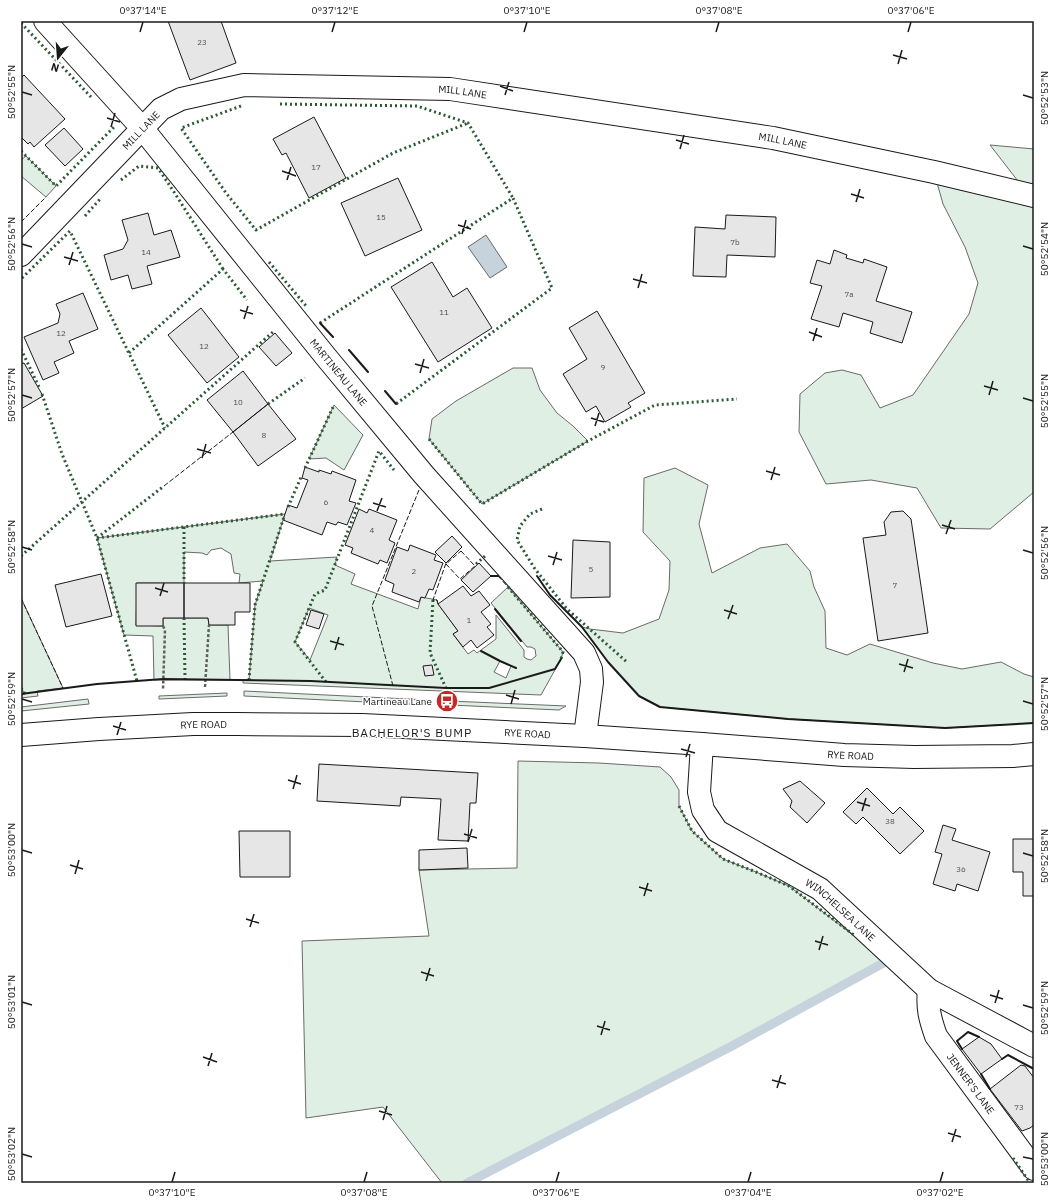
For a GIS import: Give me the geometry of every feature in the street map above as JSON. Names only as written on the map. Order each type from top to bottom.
[{"type":"main road","name":"MARTINEAU LANE","points":[[45,21],[142,128],[306,332],[424,475],[584,654],[591,669],[592,682],[585,736]]},
{"type":"main road","name":"MILL LANE","points":[[21,255],[161,110],[181,99],[244,85],[450,89],[773,138],[934,172],[1034,196]]},
{"type":"main road","name":"RYE ROAD","points":[[21,736],[149,726],[237,724],[362,725],[585,736],[844,755],[914,757],[1013,756],[1034,754]]},
{"type":"main road","name":"WINCHELSEA LANE","points":[[702,744],[698,792],[703,810],[717,831],[820,889],[929,990],[1034,1046]]},
{"type":"main road","name":"JENNER'S LANE","points":[[929,990],[929,1015],[936,1036],[1034,1169]]},
{"type":"path","points":[[205,687],[208,625]]},
{"type":"path","points":[[163,626],[165,630],[163,690]]},
{"type":"green space","points":[[990,145],[1034,149],[1034,492],[990,529],[941,528],[917,488],[871,480],[826,484],[799,432],[800,394],[825,373],[842,370],[861,375],[880,408],[913,395],[969,314],[978,283],[965,247],[943,204],[934,172],[1028,194]]},
{"type":"green space","points":[[26,156],[56,186],[46,197],[21,176],[21,160]]},
{"type":"green space","points":[[513,368],[532,368],[540,390],[557,413],[588,441],[482,504],[429,439],[432,419],[456,401]]},
{"type":"green space","points":[[334,405],[363,435],[344,470],[326,458],[309,459]]},
{"type":"green space","points":[[675,468],[708,485],[699,524],[712,573],[760,548],[787,544],[810,571],[814,587],[825,611],[826,648],[847,655],[870,644],[933,663],[962,669],[1001,662],[1024,674],[1034,677],[1034,723],[945,728],[788,719],[660,707],[639,696],[608,662],[582,627],[623,633],[659,619],[669,590],[670,561],[643,532],[644,478]]},
{"type":"green space","points":[[285,514],[270,561],[337,557],[335,565],[355,574],[351,584],[418,609],[421,597],[437,600],[438,604],[458,631],[453,634],[468,654],[474,650],[477,653],[496,639],[496,615],[524,650],[524,657],[531,660],[536,656],[535,649],[527,647],[491,603],[508,587],[563,652],[561,659],[541,695],[243,683],[243,680],[249,680],[255,605],[263,581],[239,583],[240,574],[234,573],[231,554],[221,548],[211,550],[207,555],[202,553],[184,552],[184,583],[137,583],[136,625],[163,626],[163,618],[208,618],[209,625],[228,625],[230,680],[154,680],[153,636],[124,635],[97,538]],"holes":[[[309,608],[328,615],[310,660],[295,642]],[[500,661],[511,666],[506,678],[494,672]]]},
{"type":"green space","points":[[21,598],[63,688],[37,691],[38,696],[21,698],[21,694],[25,694],[21,688]]},
{"type":"green space","points":[[244,691],[429,700],[428,705],[244,696]]},
{"type":"green space","points":[[227,693],[227,696],[159,699],[159,696]]},
{"type":"green space","points":[[88,699],[89,704],[21,711],[21,707]]},
{"type":"green space","points":[[449,701],[566,706],[559,710],[450,705]]},
{"type":"green space","points":[[518,761],[599,763],[660,767],[671,777],[679,790],[679,806],[692,831],[723,859],[789,886],[887,961],[732,1046],[467,1183],[442,1183],[383,1107],[306,1118],[302,941],[429,936],[419,870],[517,868]]},
{"type":"shaded area","points":[[486,235],[507,267],[490,278],[468,247]]},
{"type":"building","points":[[168,21],[221,21],[236,63],[190,80]]},
{"type":"building","points":[[24,75],[65,119],[34,147],[30,142],[28,144],[21,137],[21,78]]},
{"type":"building","points":[[314,117],[346,178],[309,198],[286,153],[282,155],[273,139]]},
{"type":"building","points":[[64,128],[83,149],[65,166],[45,145]]},
{"type":"building","points":[[398,178],[422,230],[365,256],[341,203]]},
{"type":"building","points":[[148,213],[154,235],[171,230],[180,257],[147,266],[152,284],[132,289],[128,275],[111,280],[104,255],[123,249],[128,240],[122,220]]},
{"type":"building","points":[[726,215],[776,217],[775,257],[727,255],[726,277],[693,276],[695,227],[725,229]]},
{"type":"building","points":[[834,250],[847,255],[846,258],[863,263],[864,259],[887,267],[876,301],[912,312],[902,343],[870,333],[873,322],[843,313],[839,327],[811,319],[822,286],[810,283],[817,260],[830,264]]},
{"type":"building","points":[[432,262],[453,297],[467,288],[492,328],[438,362],[391,287]]},
{"type":"building","points":[[83,293],[98,329],[69,341],[74,353],[54,362],[59,373],[43,380],[24,337],[58,323],[60,314],[56,304]]},
{"type":"building","points":[[201,308],[239,357],[207,383],[168,335]]},
{"type":"building","points":[[597,311],[645,393],[628,403],[631,407],[605,422],[596,406],[586,412],[563,374],[587,359],[569,328]]},
{"type":"building","points":[[275,333],[292,353],[276,366],[259,347]]},
{"type":"building","points":[[24,363],[43,396],[21,409],[21,364]]},
{"type":"building","points":[[243,371],[268,404],[233,432],[207,400]]},
{"type":"building","points":[[268,404],[296,439],[258,466],[233,432]]},
{"type":"building","points":[[305,467],[331,474],[332,471],[356,480],[349,501],[356,503],[347,525],[338,522],[336,525],[327,522],[322,535],[283,520],[288,505],[297,508],[308,480],[302,478]]},
{"type":"building","points":[[359,509],[367,513],[369,509],[397,520],[389,540],[395,543],[387,563],[380,560],[378,564],[351,553],[353,548],[345,545]]},
{"type":"building","points":[[903,511],[911,519],[928,633],[878,641],[863,538],[886,535],[884,522],[891,512]]},
{"type":"building","points":[[452,536],[462,547],[446,563],[435,552]]},
{"type":"building","points":[[573,540],[610,542],[610,597],[571,598]]},
{"type":"building","points":[[410,545],[436,555],[434,560],[443,563],[433,590],[429,589],[425,598],[421,597],[419,602],[392,592],[394,584],[385,580],[397,547],[408,551]]},
{"type":"building","points":[[479,563],[491,576],[473,592],[461,580]]},
{"type":"building","points":[[101,574],[112,616],[66,627],[55,585]]},
{"type":"building","points":[[136,583],[184,583],[184,618],[163,618],[163,626],[136,626]]},
{"type":"building","points":[[184,583],[250,583],[250,612],[235,612],[235,625],[209,625],[208,618],[184,618]]},
{"type":"building","points":[[463,586],[471,596],[479,591],[490,605],[481,612],[491,624],[487,627],[494,635],[477,648],[471,640],[463,647],[453,634],[458,631],[438,604]]},
{"type":"building","points":[[311,610],[324,614],[319,629],[306,625]]},
{"type":"building","points":[[432,665],[434,675],[425,676],[423,666]]},
{"type":"building","points":[[319,764],[478,773],[476,803],[470,803],[468,841],[438,840],[441,799],[401,797],[400,806],[317,801]]},
{"type":"building","points":[[800,781],[825,803],[807,823],[790,807],[792,801],[783,789]]},
{"type":"building","points":[[867,788],[893,814],[900,807],[924,831],[900,854],[863,817],[856,824],[843,812]]},
{"type":"building","points":[[943,825],[956,829],[952,840],[990,852],[978,891],[957,884],[955,891],[933,884],[942,854],[935,852]]},
{"type":"building","points":[[239,831],[290,831],[290,877],[240,877]]},
{"type":"building","points":[[1013,839],[1034,839],[1034,896],[1023,896],[1023,872],[1013,872]]},
{"type":"building","points":[[467,848],[468,868],[419,870],[419,850]]},
{"type":"building","points":[[979,1037],[991,1044],[1002,1059],[981,1074],[962,1049]]},
{"type":"building","points":[[1021,1065],[1025,1066],[1034,1078],[1034,1125],[1022,1131],[990,1089]]},
{"type":"waterway","points":[[467,1183],[732,1046],[887,961]]},
{"type":"hedge","points":[[21,23],[91,97]]},
{"type":"hedge","points":[[280,104],[417,106],[468,123],[513,198]]},
{"type":"hedge","points":[[241,106],[181,128],[226,193],[256,230],[393,153],[468,123]]},
{"type":"hedge","points":[[21,151],[56,186],[116,125]]},
{"type":"hedge","points":[[121,180],[139,166],[158,168],[223,269]]},
{"type":"hedge","points":[[85,216],[101,198]]},
{"type":"hedge","points":[[320,323],[513,198],[552,288],[396,404]]},
{"type":"hedge","points":[[22,278],[70,231],[165,428]]},
{"type":"hedge","points":[[269,262],[307,307]]},
{"type":"hedge","points":[[129,353],[223,269],[247,300]]},
{"type":"hedge","points":[[21,556],[274,331]]},
{"type":"hedge","points":[[21,349],[39,387]]},
{"type":"hedge","points":[[268,404],[305,378]]},
{"type":"hedge","points":[[42,394],[62,454],[97,538],[137,681]]},
{"type":"hedge","points":[[429,439],[482,504],[588,441],[655,405],[737,399]]},
{"type":"hedge","points":[[305,468],[334,405]]},
{"type":"hedge","points":[[326,682],[295,642],[315,594],[325,590],[379,451],[394,470]]},
{"type":"hedge","points":[[288,507],[302,475]]},
{"type":"hedge","points":[[97,538],[164,486]]},
{"type":"hedge","points":[[542,509],[530,514],[520,526],[517,540],[535,569],[567,609],[628,663]]},
{"type":"hedge","points":[[97,538],[285,514]]},
{"type":"hedge","points":[[249,680],[255,605],[284,517]]},
{"type":"hedge","points":[[184,527],[184,583]]},
{"type":"hedge","points":[[476,564],[485,556]]},
{"type":"hedge","points":[[508,587],[563,652],[561,659]]},
{"type":"hedge","points":[[433,600],[430,653],[446,688]]},
{"type":"hedge","points":[[184,618],[185,679]]},
{"type":"hedge","points":[[21,688],[25,694]]},
{"type":"hedge","points":[[679,806],[692,831],[723,859],[789,886],[854,935]]},
{"type":"hedge","points":[[1013,1158],[1030,1183]]},
{"type":"fence","points":[[21,222],[46,197]]},
{"type":"fence","points":[[164,486],[233,432]]},
{"type":"fence","points":[[393,686],[372,606],[419,490]]},
{"type":"fence","points":[[461,551],[475,566],[460,579],[446,564],[461,551]]},
{"type":"fence","points":[[438,604],[437,600],[433,600],[446,563]]},
{"type":"fence","points":[[498,576],[508,587]]},
{"type":"fence","points":[[21,598],[63,688]]},
{"type":"wall","points":[[320,323],[333,337]]},
{"type":"wall","points":[[349,350],[368,372]]},
{"type":"wall","points":[[385,391],[396,404]]},
{"type":"wall","points":[[491,576],[498,576]]},
{"type":"wall","points":[[537,576],[550,595],[582,627],[608,662],[639,696],[660,707],[788,719],[945,728],[1034,723]]},
{"type":"wall","points":[[495,609],[521,641]]},
{"type":"wall","points":[[481,651],[516,668]]},
{"type":"wall","points":[[21,694],[97,684],[163,679],[311,681],[446,688],[489,688],[555,669],[561,659]]},
{"type":"wall","points":[[962,1049],[957,1041],[968,1032],[979,1037]]},
{"type":"wall","points":[[1002,1059],[1008,1055],[1034,1069]]},
{"type":"wall","points":[[981,1074],[990,1089]]},
{"type":"place","name":"Martineau Lane","points":[[447,701]]},
{"type":"district","name":"BACHELOR'S BUMP","points":[[412,733]]}]
